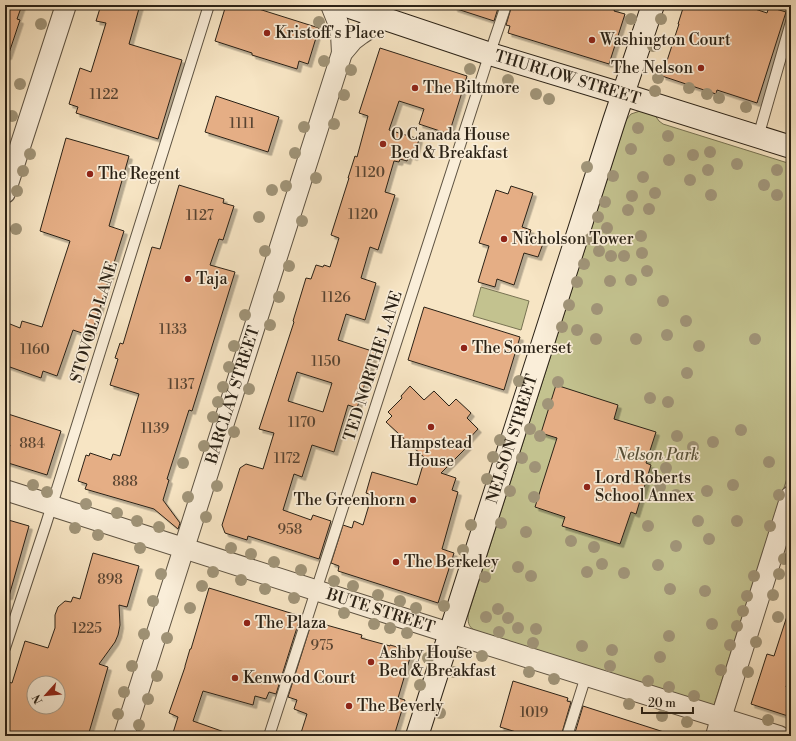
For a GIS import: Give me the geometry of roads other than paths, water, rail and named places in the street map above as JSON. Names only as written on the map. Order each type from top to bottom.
[{"type":"street","points":[[5,193],[66,5]]},
{"type":"street","name":"BARCLAY STREET","points":[[331,5],[341,34],[342,54]]},
{"type":"street","name":"NELSON STREET","points":[[417,736],[622,94],[653,5]]},
{"type":"street","name":"THURLOW STREET","points":[[353,6],[490,54],[791,147]]},
{"type":"street","name":"BARCLAY STREET","points":[[124,736],[342,54],[353,40],[385,18]]},
{"type":"street","name":"BUTE STREET","points":[[5,490],[586,676],[718,727],[779,736]]},
{"type":"street","points":[[718,727],[791,496]]},
{"type":"lane","name":"STOVOLD LANE","points":[[5,648],[209,5]]},
{"type":"lane","name":"TED NORTHE LANE","points":[[269,736],[506,5]]},
{"type":"lane","points":[[758,137],[791,22]]},
{"type":"lane","points":[[567,736],[586,676]]},
{"type":"place","name":"Kristoff's Place","points":[[267,33]]},
{"type":"place","name":"Washington Court","points":[[592,40]]},
{"type":"place","name":"The Nelson","points":[[701,68]]},
{"type":"place","name":"The Biltmore","points":[[415,88]]},
{"type":"place","name":"O Canada House Bed & Breakfast","points":[[383,144]]},
{"type":"place","name":"The Regent","points":[[90,174]]},
{"type":"place","name":"Nicholson Tower","points":[[504,239]]},
{"type":"place","name":"Taja","points":[[188,279]]},
{"type":"place","name":"The Somerset","points":[[464,348]]},
{"type":"place","name":"Hampstead House","points":[[431,427]]},
{"type":"place","name":"Lord Roberts School Annex","points":[[587,487]]},
{"type":"place","name":"The Greenhorn","points":[[413,500]]},
{"type":"place","name":"The Berkeley","points":[[396,562]]},
{"type":"place","name":"The Plaza","points":[[247,623]]},
{"type":"place","name":"Ashby House Bed & Breakfast","points":[[371,662]]},
{"type":"place","name":"Kenwood Court","points":[[235,678]]},
{"type":"place","name":"The Beverly","points":[[349,706]]},
{"type":"park label","name":"Nelson Park","points":[[657,455]]}]
